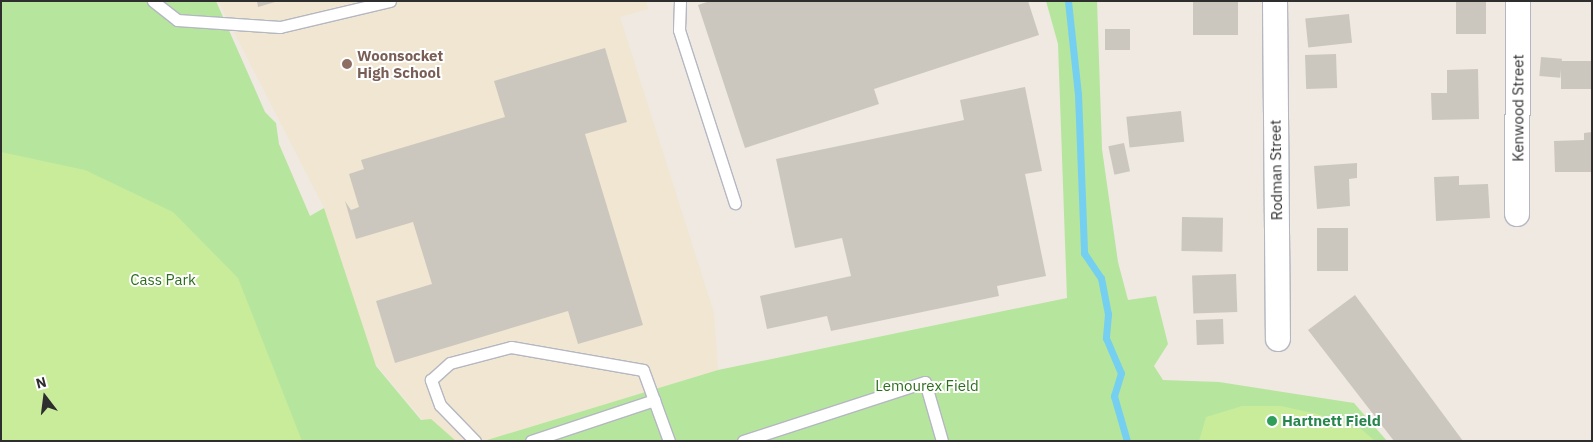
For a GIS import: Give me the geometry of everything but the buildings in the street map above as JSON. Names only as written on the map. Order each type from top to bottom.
[{"type":"street","name":"Rodman Street","points":[[1274,1],[1278,339]]},
{"type":"street","name":"Kenwood Street","points":[[1517,214],[1518,1]]},
{"type":"lane","points":[[153,1],[177,20],[280,27],[390,1]]},
{"type":"lane","points":[[680,1],[679,30],[735,203]]},
{"type":"lane","points":[[475,441],[440,405],[431,380],[450,363],[475,353],[511,347],[643,370],[669,441]]},
{"type":"lane","points":[[743,441],[925,382],[942,441]]},
{"type":"lane","points":[[532,441],[654,400]]},
{"type":"shaded area","points":[[218,1],[646,1],[648,9],[620,17],[714,313],[718,370],[484,441],[440,441],[369,356],[324,208]]},
{"type":"green space","name":"Cass Park","points":[[1,1],[216,1],[265,112],[276,123],[279,144],[310,216],[324,208],[376,366],[421,420],[431,419],[456,441],[1,441]]},
{"type":"green space","name":"Lemourex Field","points":[[1046,1],[1097,1],[1102,149],[1118,262],[1128,300],[1156,296],[1168,344],[1154,366],[1163,380],[1219,382],[1354,403],[1387,441],[484,441],[718,370],[1067,298],[1058,44]]},
{"type":"green space","points":[[1,152],[85,170],[173,212],[238,278],[302,441],[1,441]]},
{"type":"green space","name":"Hartnett Field","points":[[1242,406],[1281,406],[1317,414],[1360,428],[1375,441],[1199,441],[1206,417]]},
{"type":"waterway","points":[[1068,1],[1078,94],[1084,253],[1101,278],[1108,314],[1106,338],[1121,373],[1114,396],[1127,441]]},
{"type":"place","name":"Woonsocket High School","points":[[347,64]]},
{"type":"place","name":"Hartnett Field","points":[[1272,421]]}]
